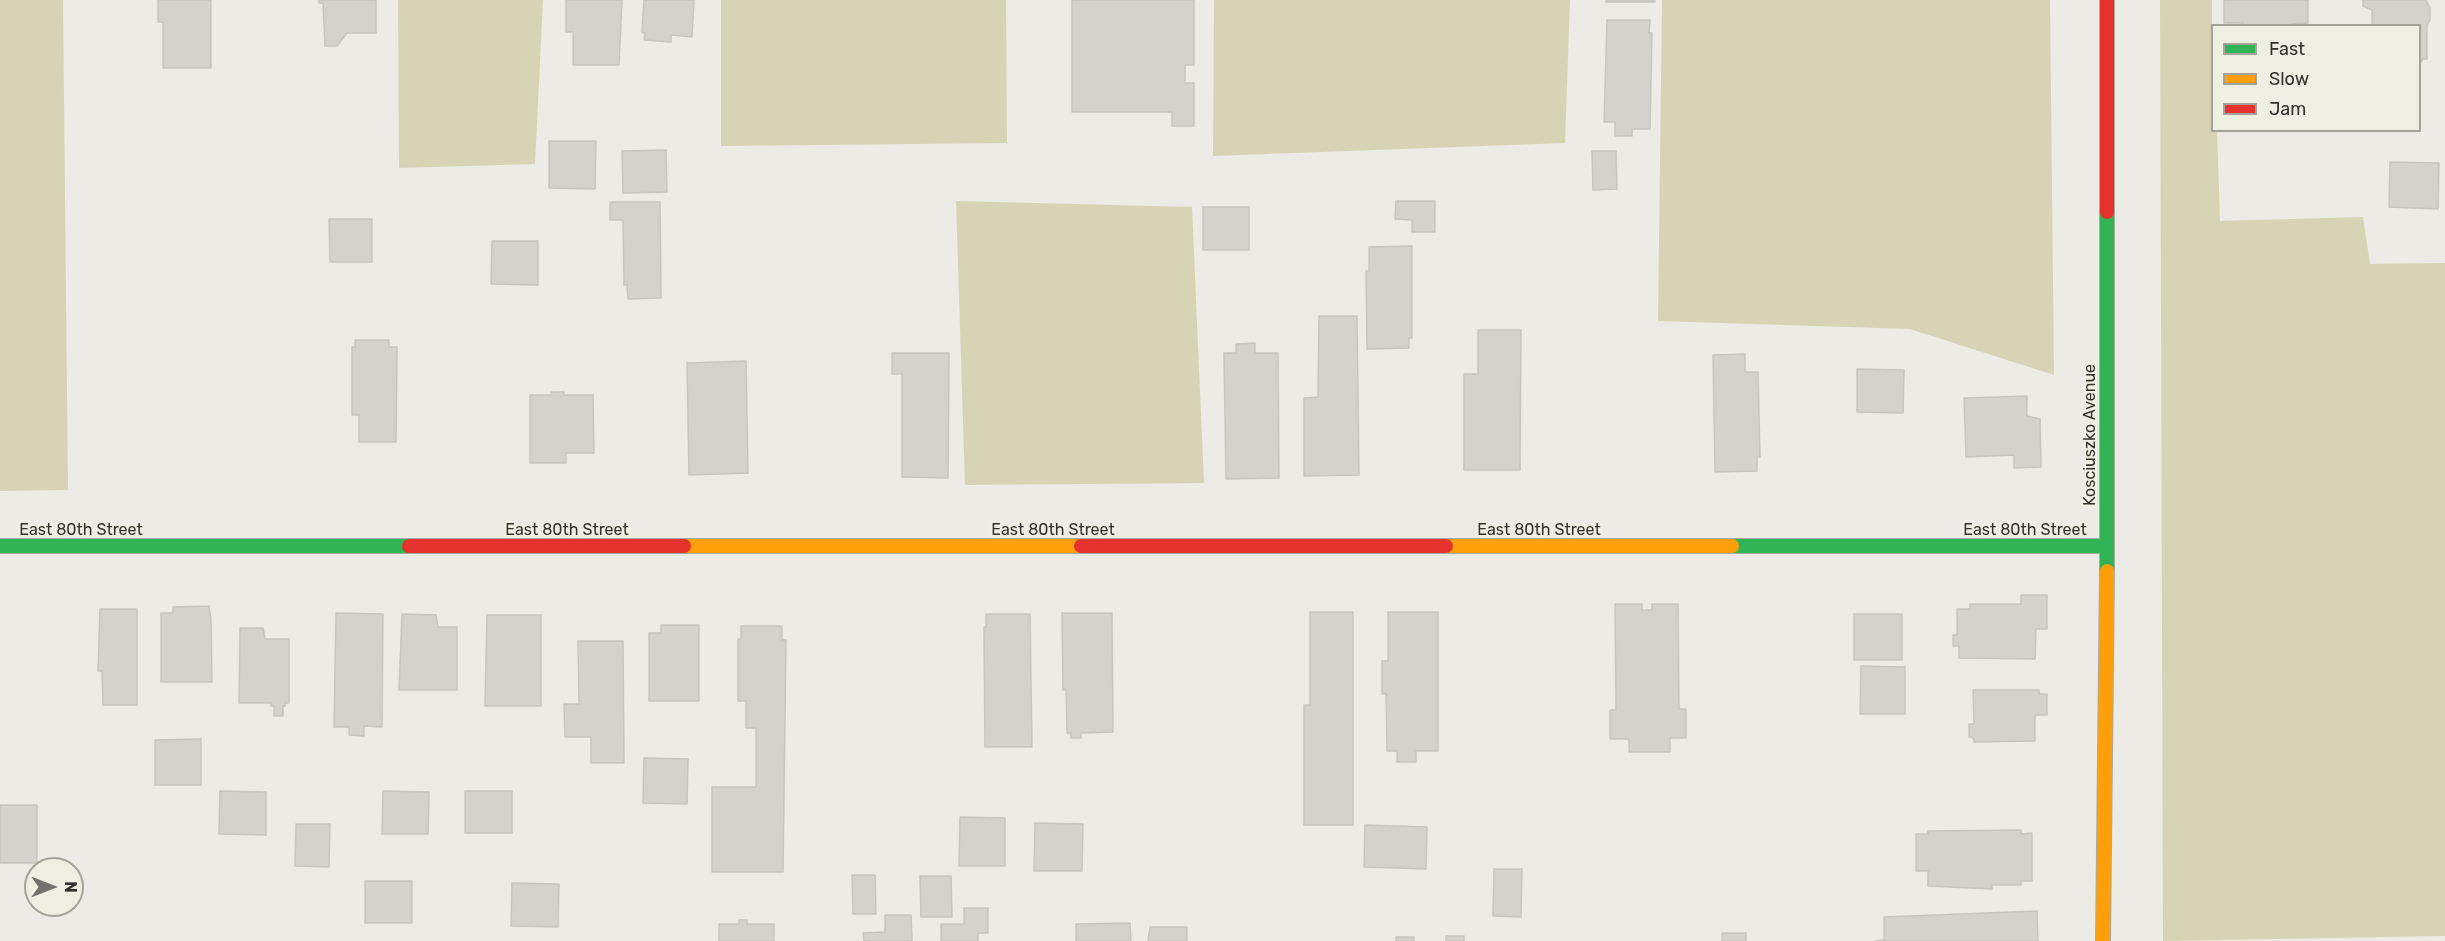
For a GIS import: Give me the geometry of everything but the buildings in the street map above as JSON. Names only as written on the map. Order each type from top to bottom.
[{"type":"street","name":"Kosciuszko Avenue","points":[[2103,941],[2107,546],[2107,0]]},
{"type":"street","name":"East 80th Street","points":[[0,546],[2107,546]]},
{"type":"shaded area","points":[[0,0],[63,0],[68,490],[0,491]]},
{"type":"shaded area","points":[[398,0],[543,0],[535,164],[399,168]]},
{"type":"shaded area","points":[[721,0],[1006,0],[1007,143],[721,146]]},
{"type":"shaded area","points":[[1214,0],[1570,0],[1565,143],[1213,156]]},
{"type":"shaded area","points":[[1662,0],[2050,0],[2054,375],[1910,329],[1658,321]]},
{"type":"shaded area","points":[[2160,0],[2212,0],[2211,132],[2217,132],[2220,221],[2363,217],[2370,264],[2445,263],[2445,936],[2163,941]]},
{"type":"shaded area","points":[[956,201],[1192,207],[1204,483],[965,485]]},
{"type":"traffic: fast","points":[[2107,212],[2107,571]]},
{"type":"traffic: fast","points":[[0,546],[409,546]]},
{"type":"traffic: fast","points":[[1732,546],[2107,546]]},
{"type":"traffic: slow","points":[[684,546],[1081,546]]},
{"type":"traffic: slow","points":[[1446,546],[1732,546]]},
{"type":"traffic: slow","points":[[2103,941],[2107,571]]},
{"type":"traffic: jam","points":[[2107,0],[2107,212]]},
{"type":"traffic: jam","points":[[409,546],[684,546]]},
{"type":"traffic: jam","points":[[1081,546],[1446,546]]}]
